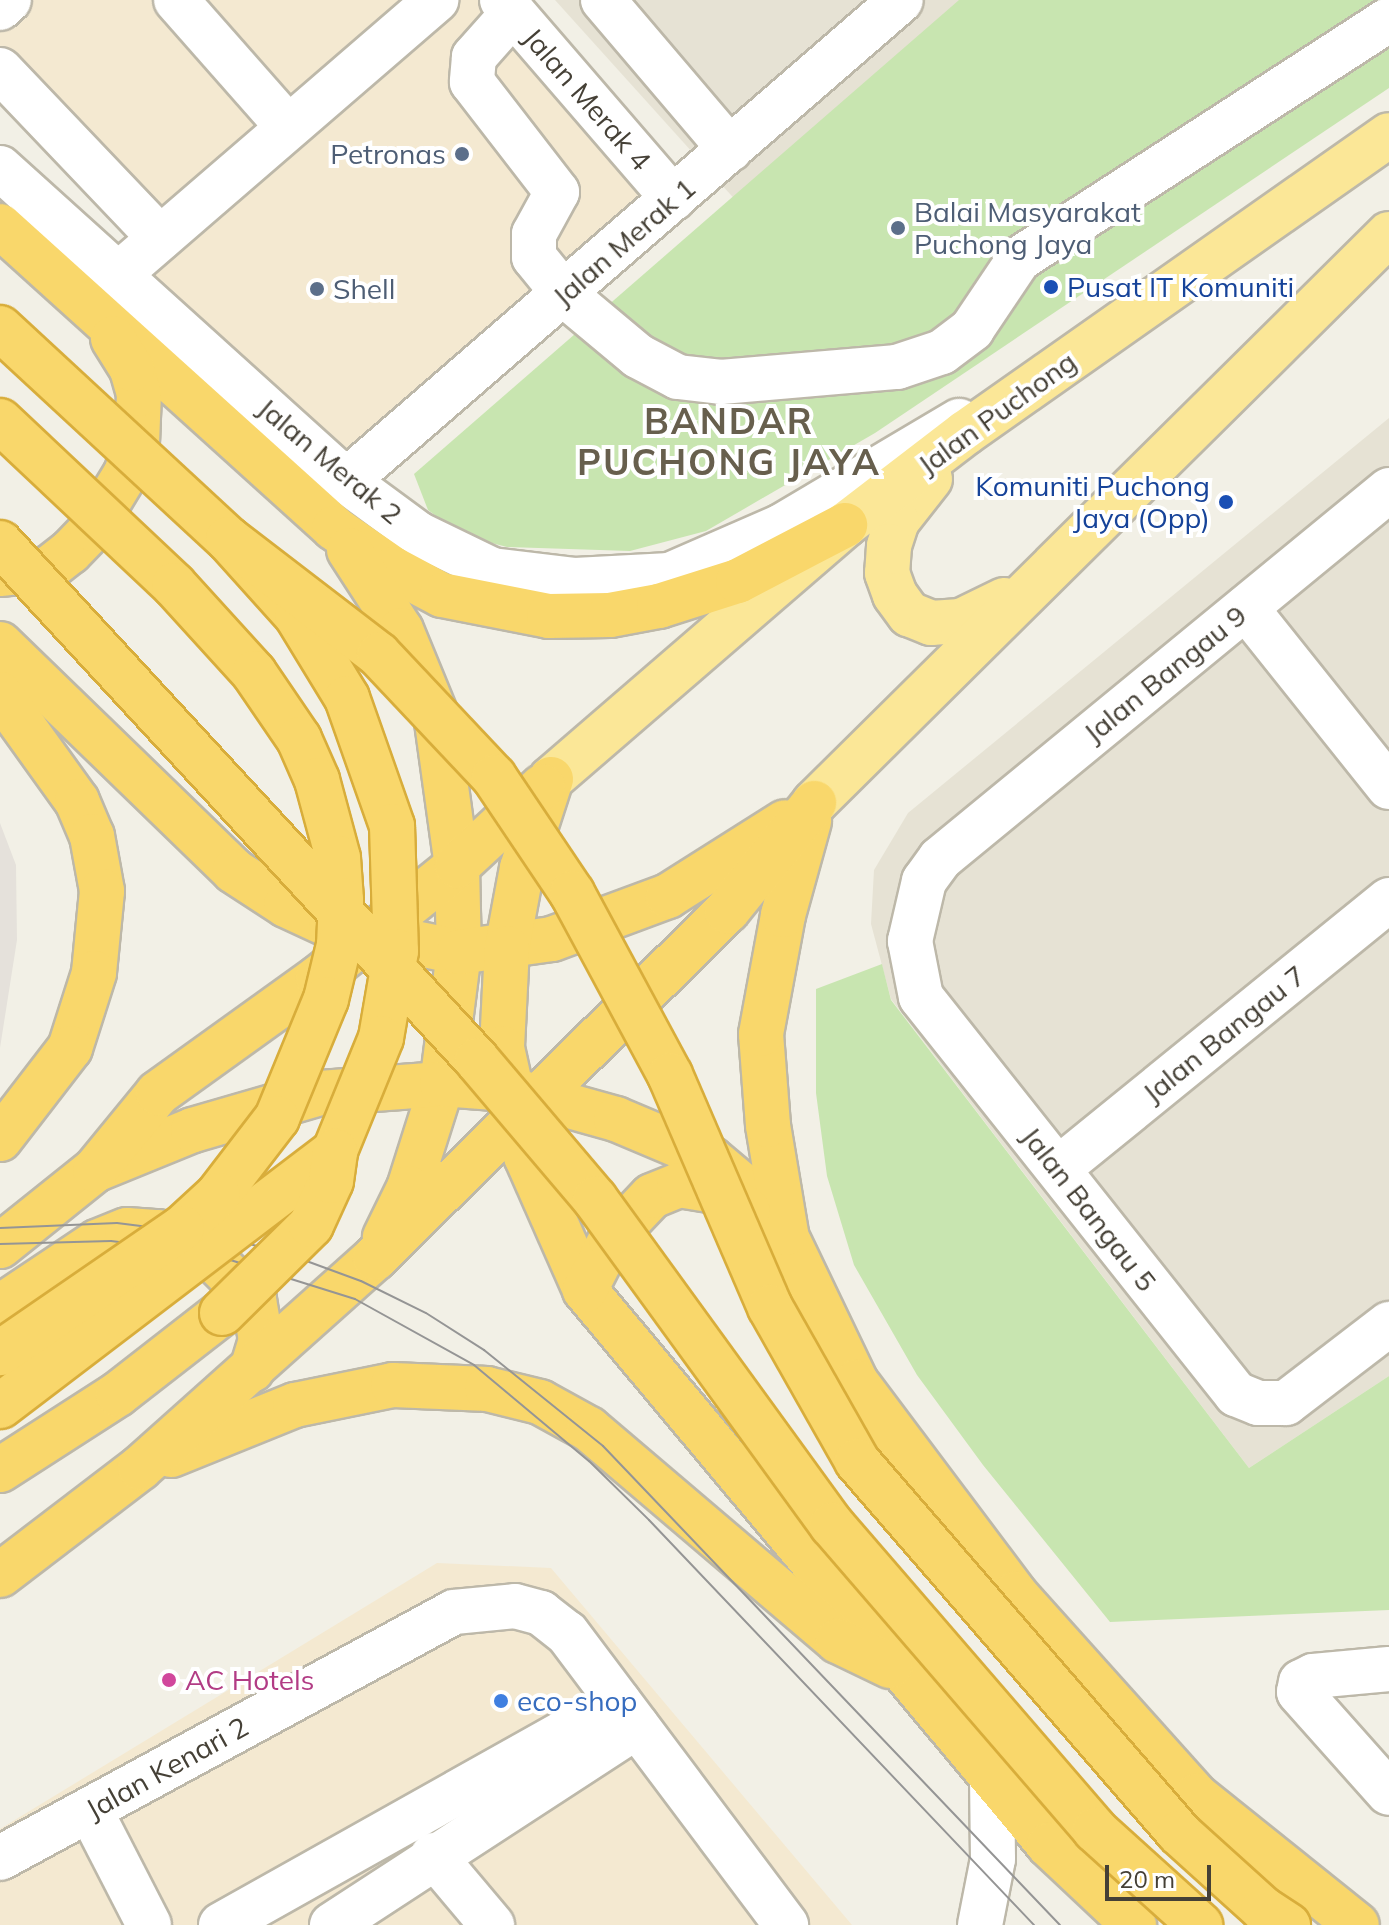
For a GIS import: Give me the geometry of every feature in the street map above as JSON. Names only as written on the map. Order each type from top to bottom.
[{"type":"highway","points":[[0,226],[100,320],[221,394],[334,528],[401,630],[423,676],[436,715],[457,866],[459,952],[442,1084],[409,1188],[375,1258]]},
{"type":"highway","points":[[0,574],[48,569],[70,552],[92,529],[126,473],[137,443],[139,394],[132,369],[100,320]]},
{"type":"highway","points":[[0,328],[228,539],[379,655],[494,777],[572,893],[670,1075],[770,1307],[857,1461],[1179,1833],[1263,1909],[1288,1925]]},
{"type":"highway","points":[[0,421],[174,585],[254,673],[299,739],[317,780],[338,858],[341,900],[339,945],[326,999],[277,1118],[218,1195],[182,1228],[0,1353]]},
{"type":"highway","points":[[334,528],[393,569],[442,595],[493,609],[564,616],[610,615],[707,591],[845,525]]},
{"type":"highway","points":[[0,1470],[118,1394],[256,1285],[311,1225],[331,1181],[335,1151],[381,1038],[396,951],[392,826],[347,698],[297,616],[228,539]]},
{"type":"highway","points":[[0,543],[477,1060],[595,1199],[832,1525],[1095,1830],[1200,1925]]},
{"type":"highway","points":[[0,644],[234,871],[286,905],[331,926],[459,952],[507,948],[607,923],[668,896],[814,803]]},
{"type":"highway","points":[[0,694],[77,801],[92,836],[102,891],[94,973],[70,1048],[0,1139]]},
{"type":"highway","points":[[0,1246],[95,1170],[158,1093],[373,933],[457,866],[551,779]]},
{"type":"highway","points":[[551,779],[522,868],[507,948],[502,1048],[585,1290],[1049,1845],[1134,1925]]},
{"type":"highway","points":[[0,1575],[140,1468],[375,1258],[522,1104],[727,911],[814,803]]},
{"type":"highway","points":[[786,1236],[768,1125],[761,1034],[783,915],[814,803]]},
{"type":"highway","points":[[95,1170],[193,1130],[320,1093],[442,1084],[663,1135],[711,1159],[750,1192],[786,1236],[856,1382],[1015,1594],[1196,1796],[1357,1925]]},
{"type":"highway","points":[[0,1406],[335,1151]]},
{"type":"highway","points":[[585,1290],[611,1239],[652,1196],[679,1185],[721,1192],[786,1236]]},
{"type":"highway","points":[[0,1307],[97,1242],[127,1230],[158,1232],[209,1255],[254,1300],[261,1340],[252,1370]]},
{"type":"highway","points":[[140,1468],[295,1405],[393,1385],[487,1389],[540,1402],[589,1429],[838,1641],[903,1672]]},
{"type":"main road","name":"Jalan Puchong","points":[[551,779],[845,525],[965,433],[1389,135]]},
{"type":"main road","points":[[814,803],[1024,590],[1389,234]]},
{"type":"main road","points":[[965,433],[897,521],[887,573],[895,595],[909,614],[931,623],[961,621],[1024,590]]},
{"type":"street","points":[[0,8],[9,0]]},
{"type":"street","points":[[176,0],[288,127]]},
{"type":"street","points":[[603,0],[730,149]]},
{"type":"street","name":"Jalan Merak 1","points":[[346,481],[565,295],[901,0]]},
{"type":"street","points":[[120,273],[430,2]]},
{"type":"street","points":[[507,6],[474,57],[472,82],[557,192],[534,234],[534,257],[565,295],[638,356],[678,377],[721,382],[897,367],[927,357],[972,329],[1019,259],[1389,20]]},
{"type":"street","name":"Jalan Merak 4","points":[[507,6],[673,198]]},
{"type":"street","points":[[0,70],[160,238]]},
{"type":"street","name":"Jalan Merak 2","points":[[0,168],[120,273],[221,394],[418,534],[492,570],[575,580],[670,575],[782,526],[1066,362]]},
{"type":"street","name":"Jalan Bangau 9","points":[[940,859],[1389,490]]},
{"type":"street","points":[[1246,608],[1389,787]]},
{"type":"street","name":"Jalan Bangau 5","points":[[940,859],[924,881],[910,941],[921,997],[1236,1394],[1258,1403],[1286,1403],[1389,1324]]},
{"type":"street","name":"Jalan Bangau 7","points":[[1059,1168],[1389,900]]},
{"type":"street","name":"Jalan Kenari 2","points":[[0,1858],[454,1612],[515,1606],[541,1613],[567,1633],[786,1925]]},
{"type":"street","points":[[1389,1669],[1313,1676],[1301,1682],[1299,1692],[1389,1793]]},
{"type":"street","points":[[332,1925],[628,1714]]},
{"type":"street","points":[[221,1925],[628,1714]]},
{"type":"street","points":[[980,1925],[993,1859],[992,1777]]},
{"type":"street","points":[[90,1810],[149,1925]]},
{"type":"street","points":[[433,1855],[492,1925]]},
{"type":"shaded area","points":[[0,0],[413,0],[162,228],[0,57]]},
{"type":"shaded area","points":[[448,0],[483,0],[652,195],[346,465],[140,269]]},
{"type":"shaded area","points":[[555,0],[976,0],[739,204]]},
{"type":"shaded area","points":[[1389,418],[1389,1376],[1249,1468],[891,999],[871,924],[874,870],[908,813]]},
{"type":"shaded area","points":[[0,823],[16,865],[17,940],[0,1048]]},
{"type":"shaded area","points":[[437,1563],[551,1568],[852,1925],[0,1925],[0,1829]]},
{"type":"green space","points":[[959,0],[1389,0],[1389,88],[875,433],[706,531],[630,551],[507,547],[461,535],[428,510],[414,474]]},
{"type":"green space","points":[[882,964],[891,1000],[1249,1468],[1389,1376],[1389,1610],[1110,1622],[983,1465],[917,1375],[854,1265],[827,1176],[816,1093],[816,989]]},
{"type":"tram line","points":[[0,1228],[117,1223],[212,1235],[282,1252],[361,1281],[426,1313],[484,1350],[603,1446],[1060,1925]]},
{"type":"tram line","points":[[0,1244],[111,1241],[208,1253],[355,1299],[474,1365],[589,1461],[649,1520],[1034,1925]]},
{"type":"place","name":"Petronas","points":[[462,154]]},
{"type":"place","name":"Balai Masyarakat Puchong Jaya","points":[[898,228]]},
{"type":"place","name":"Pusat IT Komuniti","points":[[1051,287]]},
{"type":"place","name":"Shell","points":[[317,289]]},
{"type":"place","name":"Komuniti Puchong Jaya (Opp)","points":[[1226,502]]},
{"type":"place","name":"AC Hotels","points":[[169,1680]]},
{"type":"place","name":"eco-shop","points":[[501,1701]]},
{"type":"district","name":"BANDAR PUCHONG JAYA","points":[[729,440]]}]
